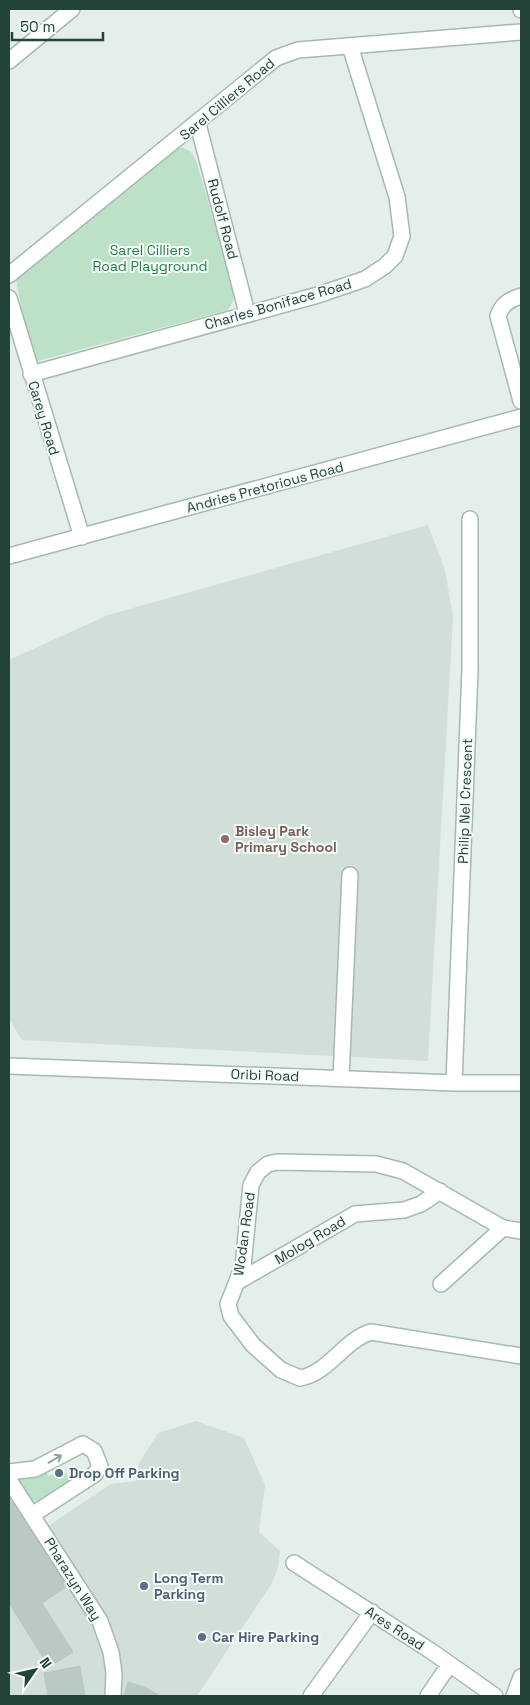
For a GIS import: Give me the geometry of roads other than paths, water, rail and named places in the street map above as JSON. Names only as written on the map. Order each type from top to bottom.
[{"type":"street","points":[[9,60],[72,9]]},
{"type":"street","name":"Sarel Cilliers Road","points":[[9,276],[198,124],[276,58],[298,50],[521,32]]},
{"type":"street","name":"Charles Boniface Road","points":[[31,374],[318,295],[365,279],[385,266],[395,256],[400,245],[402,231],[397,197],[350,46]]},
{"type":"street","name":"Rudolf Road","points":[[198,124],[248,313]]},
{"type":"street","points":[[521,296],[507,301],[501,307],[498,316],[521,401]]},
{"type":"street","name":"Carey Road","points":[[9,298],[82,537]]},
{"type":"street","name":"Andries Pretorious Road","points":[[9,556],[521,417]]},
{"type":"street","name":"Philip Nel Crescent","points":[[454,1083],[470,669],[470,519]]},
{"type":"street","points":[[341,1078],[350,875]]},
{"type":"street","name":"Oribi Road","points":[[9,1066],[454,1083],[521,1083]]},
{"type":"street","name":"Wodan Road","points":[[521,1231],[503,1228],[403,1171],[376,1164],[287,1161],[268,1164],[258,1172],[251,1185],[245,1253],[239,1281],[231,1293],[228,1304],[234,1322],[253,1345],[281,1370],[300,1378],[312,1374],[356,1339],[371,1332],[521,1356]]},
{"type":"street","name":"Molog Road","points":[[239,1281],[355,1214],[404,1210],[421,1204],[440,1191]]},
{"type":"street","points":[[441,1284],[503,1228]]},
{"type":"street","points":[[9,1472],[35,1469],[83,1444],[94,1451],[100,1466],[95,1474],[32,1515]]},
{"type":"street","name":"Pharazyn Way","points":[[9,1480],[100,1621],[111,1652],[114,1693]]},
{"type":"street","name":"Ares Road","points":[[294,1563],[372,1612],[495,1696]]},
{"type":"street","points":[[312,1696],[372,1612]]},
{"type":"street","points":[[428,1696],[449,1664]]},
{"type":"street","points":[[514,1696],[521,1677]]},
{"type":"place","name":"Bisley Park Primary School","points":[[225,839]]},
{"type":"place","name":"Drop Off Parking","points":[[59,1473]]},
{"type":"place","name":"Long Term Parking","points":[[144,1586]]},
{"type":"place","name":"Car Hire Parking","points":[[202,1637]]},
{"type":"park label","name":"Sarel Cilliers Road Playground","points":[[150,258]]}]
